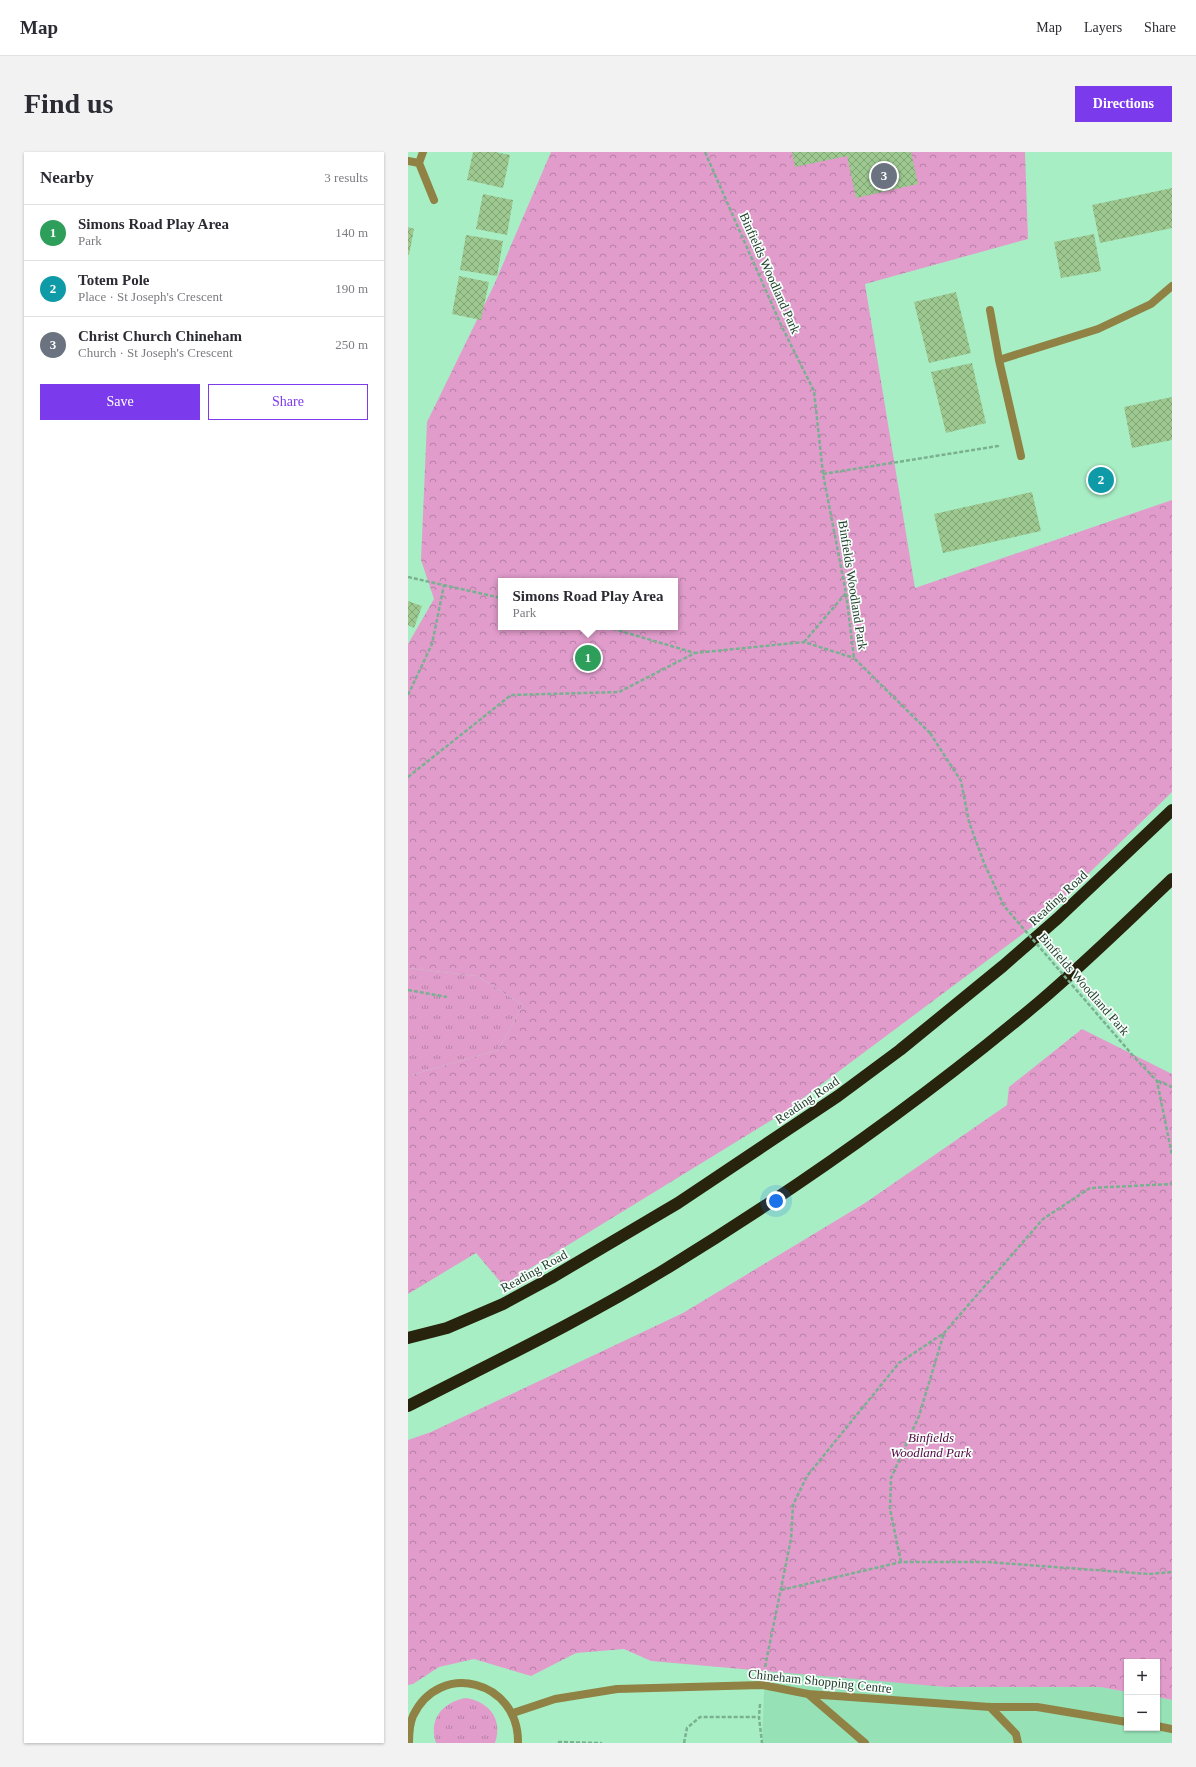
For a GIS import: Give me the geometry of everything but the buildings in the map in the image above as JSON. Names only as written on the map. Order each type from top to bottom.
[{"type":"highway","name":"Reading Road","points":[[408,1338],[446,1328],[475,1316],[503,1304],[558,1274],[678,1203],[838,1096],[900,1050],[1003,966],[1058,918],[1172,810]]},
{"type":"highway","points":[[408,1406],[600,1307],[664,1270],[755,1212],[843,1152],[923,1095],[1040,1001],[1172,879]]},
{"type":"street","points":[[423,152],[419,163],[434,200]]},
{"type":"street","points":[[408,161],[419,163]]},
{"type":"street","points":[[999,360],[1098,329],[1151,304],[1172,286]]},
{"type":"street","points":[[990,310],[999,360],[1021,456]]},
{"type":"street","points":[[409,1743],[410,1717],[427,1697],[441,1688],[457,1683],[474,1684],[490,1690],[503,1700],[513,1714],[518,1730],[518,1743]]},
{"type":"street","name":"Chineham Shopping Centre","points":[[513,1714],[555,1699],[617,1689],[762,1685],[808,1694],[990,1707],[1037,1707],[1124,1722]]},
{"type":"street","points":[[808,1694],[864,1743]]},
{"type":"street","points":[[990,1707],[1016,1734],[1018,1743]]},
{"type":"street","points":[[1160,1727],[1172,1729]]},
{"type":"path","name":"Binfields Woodland Park","points":[[705,152],[781,325],[814,391],[823,474],[846,593],[854,658],[930,733],[961,781],[969,822],[984,863],[1004,906],[1157,1081]]},
{"type":"path","points":[[823,474],[998,446],[999,422],[1013,423]]},
{"type":"path","points":[[408,577],[498,597]]},
{"type":"path","points":[[408,695],[432,644],[444,585]]},
{"type":"path","points":[[804,642],[846,593]]},
{"type":"path","points":[[617,630],[695,653]]},
{"type":"path","points":[[408,777],[511,695],[619,692],[695,653],[804,642],[854,658]]},
{"type":"path","points":[[408,990],[447,997]]},
{"type":"path","points":[[1157,1081],[1172,1087]]},
{"type":"path","points":[[1157,1081],[1172,1155]]},
{"type":"path","points":[[765,1667],[791,1539],[794,1505],[807,1476],[899,1363],[944,1333],[1042,1219],[1090,1188],[1172,1184]]},
{"type":"path","points":[[901,1562],[890,1509],[891,1478],[919,1416],[944,1333]]},
{"type":"path","points":[[781,1590],[901,1562],[987,1562],[1149,1574],[1172,1572]]},
{"type":"path","points":[[760,1700],[759,1717],[762,1743]]},
{"type":"path","points":[[684,1743],[687,1728],[700,1717],[759,1717]]},
{"type":"path","points":[[559,1743],[602,1743]]},
{"type":"shaded area","points":[[765,1667],[946,1687],[1100,1687],[1124,1691],[1124,1731],[1160,1731],[1160,1698],[1172,1700],[1172,1743],[762,1743]]},
{"type":"green space","points":[[551,152],[1025,152],[1028,239],[865,284],[915,588],[1172,500],[1172,792],[1040,921],[783,1113],[503,1285],[476,1253],[408,1294],[408,1076],[498,1050],[523,1005],[477,976],[408,968],[408,644],[434,599],[421,560],[427,422],[494,285]]},
{"type":"green space","points":[[408,968],[477,976],[523,1005],[498,1050],[408,1076]]},
{"type":"green space","name":"Binfields Woodland Park","points":[[1082,1029],[1172,1074],[1172,1700],[1160,1698],[1160,1659],[1124,1659],[1124,1691],[1100,1687],[946,1687],[651,1661],[624,1649],[576,1653],[531,1676],[474,1659],[439,1667],[413,1684],[408,1685],[408,1440],[431,1432],[683,1313],[865,1203],[1007,1105],[1009,1087]]},
{"type":"green space","points":[[466,1698],[482,1703],[492,1713],[496,1720],[497,1727],[495,1743],[436,1743],[434,1726],[439,1713],[450,1703]]},
{"type":"place","name":"Christ Church Chineham","points":[[884,176]]},
{"type":"place","name":"Totem Pole","points":[[1101,480]]},
{"type":"place","name":"Simons Road Play Area","points":[[588,658]]}]
